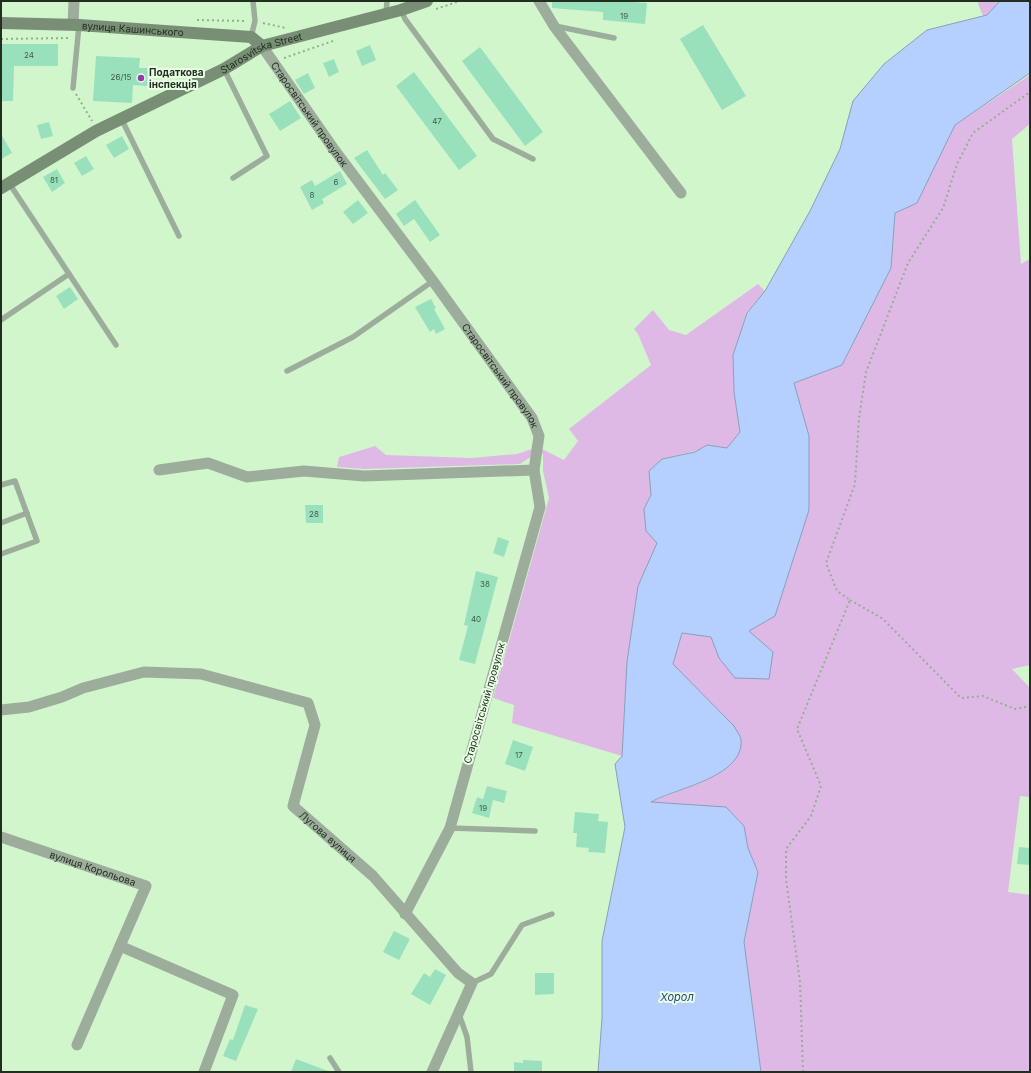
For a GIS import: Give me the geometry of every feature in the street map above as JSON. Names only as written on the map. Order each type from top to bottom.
[{"type":"street","points":[[74,1],[76,25]]},
{"type":"street","name":"Starosvitska Street","points":[[5,185],[96,131],[224,69],[262,46],[401,10],[427,1]]},
{"type":"street","points":[[539,1],[554,26],[681,193]]},
{"type":"street","name":"вулиця Кашинського","points":[[1,23],[76,25],[251,37]]},
{"type":"street","points":[[251,37],[262,46]]},
{"type":"street","name":"Старосвітський провулок","points":[[262,46],[333,148],[433,281],[532,418],[539,436],[534,470],[540,507],[450,828],[405,914]]},
{"type":"street","points":[[159,470],[208,463],[247,477],[304,471],[364,476],[534,470]]},
{"type":"street","name":"Лугова вулиця","points":[[1,710],[29,708],[83,688],[144,672],[201,674],[308,703],[315,725],[293,806],[373,876],[458,973],[472,983]]},
{"type":"street","name":"вулиця Корольова","points":[[1,837],[146,886],[76,1045]]},
{"type":"street","points":[[120,946],[233,995],[204,1072]]},
{"type":"street","points":[[432,1072],[458,1011],[472,983]]},
{"type":"lane","points":[[251,37],[255,21],[253,1]]},
{"type":"lane","points":[[386,14],[387,1]]},
{"type":"lane","points":[[401,10],[405,19],[492,138],[533,159]]},
{"type":"lane","points":[[73,88],[76,25]]},
{"type":"lane","points":[[554,26],[614,38]]},
{"type":"lane","points":[[224,69],[267,156],[233,178]]},
{"type":"lane","points":[[121,118],[179,236]]},
{"type":"lane","points":[[5,185],[69,274],[116,345]]},
{"type":"lane","points":[[1,320],[69,274]]},
{"type":"lane","points":[[287,371],[353,337],[433,281]]},
{"type":"lane","points":[[1,486],[14,481],[37,541],[1,554]]},
{"type":"lane","points":[[1,523],[27,513]]},
{"type":"lane","points":[[450,828],[535,831]]},
{"type":"lane","points":[[472,983],[491,974],[522,925],[552,914]]},
{"type":"lane","points":[[458,1011],[467,1037],[471,1072]]},
{"type":"lane","points":[[330,1058],[339,1072]]},
{"type":"path","points":[[193,20],[255,21],[289,28]]},
{"type":"path","points":[[1,39],[71,38]]},
{"type":"path","points":[[73,88],[96,131]]},
{"type":"path","points":[[1030,92],[973,133],[957,164],[943,208],[908,263],[866,372],[859,418],[855,484],[826,563],[837,591],[883,619],[961,698],[983,696],[1015,708],[1030,706]]},
{"type":"path","points":[[803,1072],[800,982],[786,879],[786,849],[811,816],[821,786],[797,729],[850,600]]},
{"type":"shaded area","points":[[977,1],[1000,1],[987,15],[983,16]]},
{"type":"shaded area","points":[[1030,75],[1030,124],[1012,139],[1021,264],[1030,259],[1030,665],[1012,669],[1030,688],[1030,797],[1020,796],[1008,892],[1030,895],[1030,1072],[761,1072],[744,942],[758,872],[748,848],[744,826],[650,802],[700,783],[724,770],[734,726],[673,664],[682,632],[712,637],[719,658],[773,652],[748,631],[809,436],[794,383],[842,365],[891,268],[895,213],[917,203],[955,125]]},
{"type":"shaded area","points":[[758,284],[765,291],[747,312],[733,355],[734,392],[740,432],[727,448],[707,445],[699,450],[662,459],[649,471],[651,495],[644,509],[658,543],[638,586],[627,662],[622,756],[512,723],[514,705],[493,698],[549,498],[543,471],[543,454],[537,453],[520,464],[364,469],[337,467],[339,457],[375,446],[386,455],[471,458],[517,454],[538,447],[564,460],[578,441],[569,429],[651,365],[638,334],[634,329],[653,310],[669,330],[686,335]]},
{"type":"water","name":"Хорол","points":[[1000,1],[1030,1],[1030,73],[955,125],[917,203],[895,213],[891,268],[842,365],[794,383],[809,436],[809,510],[775,616],[749,631],[773,652],[769,679],[735,678],[719,658],[711,637],[682,633],[673,664],[734,726],[741,739],[739,752],[732,763],[721,772],[707,780],[651,802],[726,807],[744,826],[748,848],[758,872],[744,942],[761,1072],[598,1072],[602,1018],[602,941],[625,827],[615,764],[622,756],[627,662],[638,586],[657,543],[646,531],[644,509],[651,495],[649,471],[662,459],[695,452],[707,445],[727,448],[740,432],[734,392],[733,355],[747,313],[765,291],[810,211],[840,149],[853,101],[884,64],[927,30],[987,15]]},
{"type":"building","points":[[552,1],[621,1],[647,3],[645,24],[603,20],[603,12],[552,8]]},
{"type":"building","points":[[703,25],[746,96],[722,110],[680,39]]},
{"type":"building","points":[[1,44],[58,44],[58,66],[14,66],[13,101],[1,101]]},
{"type":"building","points":[[370,45],[376,60],[362,66],[356,51]]},
{"type":"building","points":[[480,47],[543,132],[525,146],[462,61]]},
{"type":"building","points":[[96,56],[140,58],[139,68],[148,68],[147,86],[133,85],[132,103],[93,101]]},
{"type":"building","points":[[334,59],[339,72],[329,77],[323,63]]},
{"type":"building","points":[[414,72],[477,156],[459,170],[396,86]]},
{"type":"building","points":[[308,73],[315,88],[304,94],[295,80]]},
{"type":"building","points":[[290,101],[301,118],[280,131],[269,114]]},
{"type":"building","points":[[49,122],[53,136],[41,139],[37,125]]},
{"type":"building","points":[[1,134],[12,153],[1,159]]},
{"type":"building","points":[[122,136],[129,149],[114,158],[106,145]]},
{"type":"building","points":[[367,150],[383,175],[385,173],[398,190],[385,199],[354,158]]},
{"type":"building","points":[[86,156],[94,169],[82,176],[74,163]]},
{"type":"building","points":[[57,169],[65,183],[52,192],[43,177]]},
{"type":"building","points":[[340,171],[347,184],[322,199],[324,203],[312,210],[300,187],[312,180],[315,186]]},
{"type":"building","points":[[358,200],[368,213],[353,224],[343,212]]},
{"type":"building","points":[[415,200],[440,235],[430,242],[414,219],[404,226],[396,214]]},
{"type":"building","points":[[70,287],[78,299],[64,309],[56,296]]},
{"type":"building","points":[[431,299],[436,308],[434,309],[445,329],[436,334],[434,329],[430,332],[415,307]]},
{"type":"building","points":[[305,505],[323,505],[323,523],[306,523]]},
{"type":"building","points":[[498,537],[509,541],[504,557],[493,553]]},
{"type":"building","points":[[476,571],[498,577],[475,664],[459,660],[468,626],[464,625]]},
{"type":"building","points":[[513,740],[533,747],[525,771],[505,764]]},
{"type":"building","points":[[487,786],[507,791],[504,803],[493,800],[489,818],[472,813],[477,797],[483,799]]},
{"type":"building","points":[[575,812],[599,814],[598,821],[608,822],[605,853],[588,852],[589,848],[576,847],[577,833],[573,833]]},
{"type":"building","points":[[1019,847],[1030,848],[1030,865],[1017,864]]},
{"type":"building","points":[[394,931],[410,939],[399,960],[383,952]]},
{"type":"building","points":[[435,969],[446,975],[430,1005],[411,994],[424,973],[430,977]]},
{"type":"building","points":[[535,973],[554,973],[554,994],[535,995]]},
{"type":"building","points":[[245,1005],[258,1009],[236,1061],[223,1056],[230,1039],[233,1040]]},
{"type":"building","points":[[296,1059],[328,1071],[328,1072],[291,1072]]},
{"type":"building","points":[[523,1060],[542,1061],[542,1071],[514,1072],[514,1062],[523,1063]]},
{"type":"place","name":"Податкова інспекція","points":[[141,78]]}]
